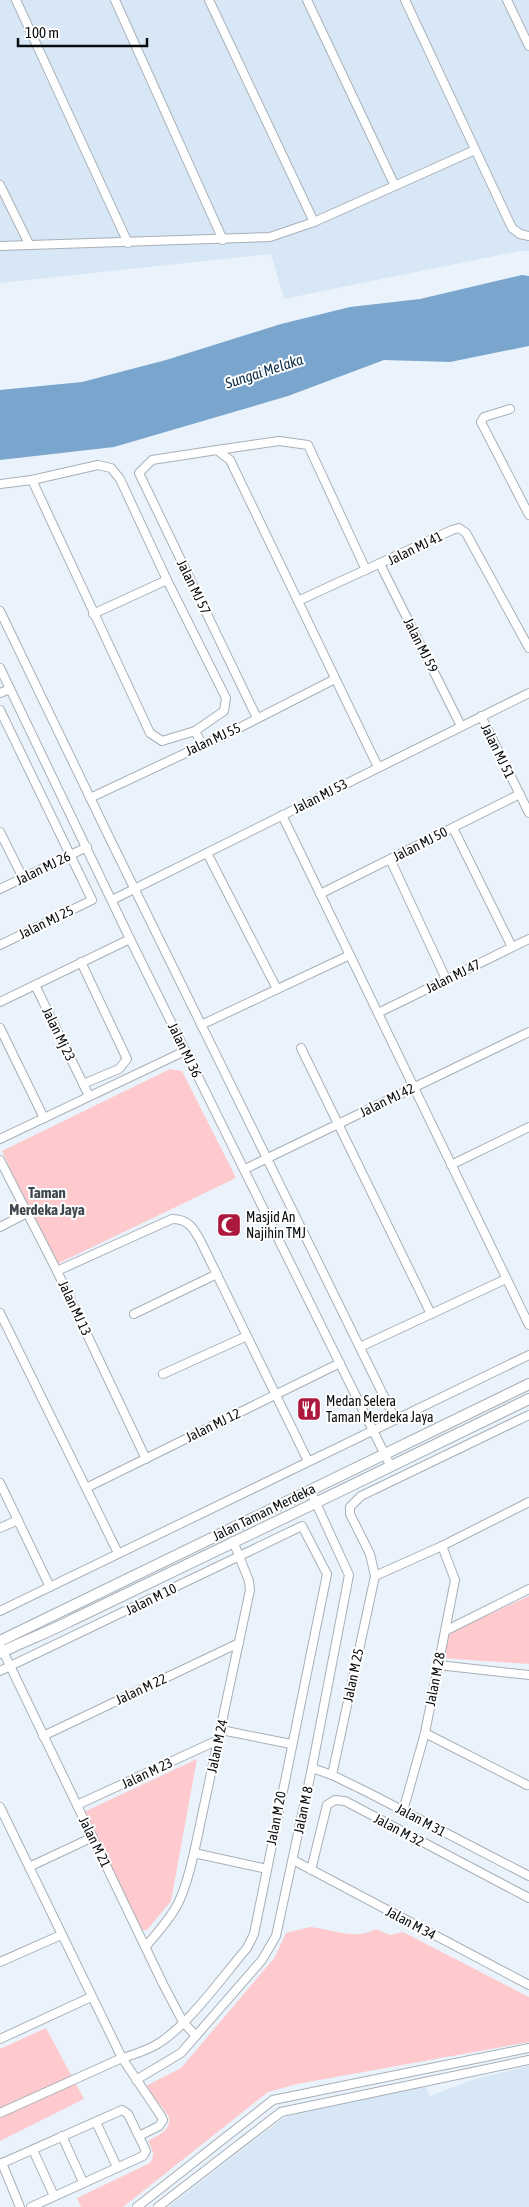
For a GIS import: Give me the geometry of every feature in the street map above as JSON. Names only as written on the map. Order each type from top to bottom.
[{"type":"main road","name":"Jalan Taman Merdeka","points":[[0,1641],[529,1384]]},
{"type":"main road","name":"Jalan Taman Merdeka","points":[[1,1650],[70,1621],[233,1541],[316,1504],[529,1399]]},
{"type":"street","points":[[16,0],[128,243]]},
{"type":"street","points":[[115,0],[223,240]]},
{"type":"street","points":[[210,0],[314,222]]},
{"type":"street","points":[[307,0],[396,186]]},
{"type":"street","points":[[404,0],[512,228],[520,234],[529,236]]},
{"type":"street","points":[[507,0],[529,46]]},
{"type":"street","points":[[0,246],[270,237],[314,222],[475,150]]},
{"type":"street","points":[[0,185],[29,244]]},
{"type":"street","points":[[510,409],[484,417],[481,422],[529,515]]},
{"type":"street","points":[[217,450],[279,442],[308,445],[366,570]]},
{"type":"street","points":[[217,450],[230,460],[378,767]]},
{"type":"street","name":"Jalan MJ 57","points":[[217,450],[152,460],[139,473],[257,718]]},
{"type":"street","points":[[0,484],[32,480],[98,465],[111,468],[120,479],[167,580],[226,698],[224,711],[194,731],[162,741],[150,733],[32,480]]},
{"type":"street","name":"Jalan MJ 41","points":[[298,601],[452,530],[462,530],[529,648]]},
{"type":"street","name":"Jalan MJ 59","points":[[380,564],[461,726]]},
{"type":"street","points":[[93,614],[167,580]]},
{"type":"street","points":[[0,610],[134,889],[395,1419]]},
{"type":"street","name":"Jalan MJ 36","points":[[0,668],[130,939],[391,1467]]},
{"type":"street","name":"Jalan MJ 55","points":[[90,798],[335,679]]},
{"type":"street","points":[[0,693],[10,689]]},
{"type":"street","name":"Jalan MJ 53","points":[[112,900],[529,693]]},
{"type":"street","points":[[0,710],[70,855]]},
{"type":"street","name":"Jalan MJ 51","points":[[481,716],[529,812]]},
{"type":"street","points":[[194,731],[202,744]]},
{"type":"street","name":"Jalan MJ 50","points":[[320,894],[520,794]]},
{"type":"street","points":[[282,815],[529,1325]]},
{"type":"street","points":[[453,828],[512,947]]},
{"type":"street","points":[[0,832],[23,878]]},
{"type":"street","name":"Jalan MJ 26","points":[[0,889],[87,847]]},
{"type":"street","points":[[207,853],[276,989]]},
{"type":"street","name":"Jalan MJ 25","points":[[0,945],[92,900],[70,855]]},
{"type":"street","points":[[390,859],[446,980]]},
{"type":"street","points":[[0,1002],[130,939]]},
{"type":"street","name":"Jalan MJ 47","points":[[378,1013],[529,939]]},
{"type":"street","points":[[201,1025],[350,955]]},
{"type":"street","points":[[81,962],[127,1059],[119,1069],[83,1084]]},
{"type":"street","name":"Jalan Mj 23","points":[[35,985],[89,1096]]},
{"type":"street","points":[[0,1028],[44,1118]]},
{"type":"street","name":"Jalan MJ 42","points":[[245,1169],[529,1032]]},
{"type":"street","points":[[301,1048],[431,1314]]},
{"type":"street","points":[[0,1139],[185,1051]]},
{"type":"street","points":[[451,1165],[529,1128]]},
{"type":"street","name":"Jalan MJ 13","points":[[0,1160],[57,1271],[146,1458]]},
{"type":"street","points":[[0,1226],[27,1213]]},
{"type":"street","points":[[57,1271],[172,1219],[187,1222],[193,1228],[217,1274],[308,1460]]},
{"type":"street","points":[[134,1314],[217,1274]]},
{"type":"street","points":[[360,1347],[506,1278]]},
{"type":"street","points":[[0,1313],[118,1553]]},
{"type":"street","points":[[163,1374],[247,1336]]},
{"type":"street","points":[[0,1611],[308,1460],[529,1355]]},
{"type":"street","name":"Jalan MJ 12","points":[[86,1488],[340,1363]]},
{"type":"street","points":[[529,1415],[354,1500],[350,1506],[350,1514],[370,1554],[375,1576],[442,1546],[529,1502]]},
{"type":"street","points":[[0,1482],[50,1586]]},
{"type":"street","name":"Jalan M 8","points":[[136,2080],[171,2061],[181,2053],[271,1948],[276,1936],[312,1768],[349,1575],[310,1490]]},
{"type":"street","points":[[0,1528],[18,1520]]},
{"type":"street","name":"Jalan M 10","points":[[0,1671],[302,1526]]},
{"type":"street","name":"Jalan M 20","points":[[0,2113],[122,2058],[155,2046],[183,2022],[251,1941],[327,1574],[302,1526]]},
{"type":"street","points":[[233,1541],[239,1555]]},
{"type":"street","name":"Jalan M 28","points":[[403,1811],[425,1732],[455,1580],[442,1546]]},
{"type":"street","name":"Jalan M 24","points":[[146,1946],[176,1909],[184,1892],[194,1853],[239,1643],[250,1581],[239,1555]]},
{"type":"street","name":"Jalan M 25","points":[[332,1775],[375,1576]]},
{"type":"street","points":[[444,1631],[529,1589]]},
{"type":"street","name":"Jalan M 22","points":[[43,1736],[239,1643]]},
{"type":"street","name":"Jalan M 21","points":[[1,1650],[183,2022],[196,2036]]},
{"type":"street","points":[[438,1665],[529,1674]]},
{"type":"street","points":[[221,1730],[291,1744]]},
{"type":"street","points":[[425,1732],[527,1785]]},
{"type":"street","name":"Jalan M 23","points":[[77,1805],[218,1740]]},
{"type":"street","name":"Jalan M 31","points":[[312,1768],[332,1775],[529,1876]]},
{"type":"street","name":"Jalan M 32","points":[[311,1870],[327,1805],[335,1800],[344,1802],[529,1898]]},
{"type":"street","points":[[0,1807],[4,1826],[29,1867],[122,2058],[163,2120],[159,2126],[139,2136]]},
{"type":"street","points":[[29,1867],[93,1837]]},
{"type":"street","points":[[194,1853],[267,1868]]},
{"type":"street","name":"Jalan M 34","points":[[293,1860],[529,1985]]},
{"type":"street","points":[[0,1962],[61,1935]]},
{"type":"street","points":[[0,2039],[91,1997]]},
{"type":"street","points":[[136,2207],[273,2100],[529,2048]]},
{"type":"street","points":[[158,2207],[280,2112],[529,2060]]},
{"type":"street","points":[[20,2207],[1,2164],[122,2110],[126,2111],[146,2154],[31,2207]]},
{"type":"street","points":[[96,2122],[117,2168]]},
{"type":"street","points":[[62,2136],[84,2182]]},
{"type":"street","points":[[33,2150],[54,2196]]},
{"type":"shaded area","points":[[0,0],[529,0],[529,251],[519,251],[284,299],[271,254],[0,283]]},
{"type":"shaded area","points":[[170,1069],[182,1071],[236,1178],[55,1265],[2,1151]]},
{"type":"shaded area","points":[[529,1596],[529,1664],[442,1658],[447,1634]]},
{"type":"shaded area","points":[[197,1759],[171,1901],[147,1930],[140,1930],[84,1812]]},
{"type":"shaded area","points":[[310,1927],[352,1934],[360,1934],[376,1929],[390,1935],[403,1932],[529,1997],[529,2042],[297,2084],[268,2092],[123,2207],[81,2207],[77,2198],[150,2163],[152,2160],[153,2152],[148,2141],[166,2129],[169,2117],[146,2086],[181,2068],[275,1957],[286,1933]]},
{"type":"shaded area","points":[[46,2028],[84,2099],[0,2141],[0,2049]]},
{"type":"shaded area","points":[[529,2066],[529,2207],[168,2207],[283,2118],[308,2110],[425,2086],[430,2096],[475,2079]]},
{"type":"water","name":"Sungai Melaka","points":[[522,275],[529,276],[529,346],[450,362],[384,360],[288,396],[114,447],[0,460],[0,390],[82,382],[166,360],[281,324],[350,307],[420,299]]},
{"type":"place","name":"Masjid An Najihin TMJ","points":[[229,1225]]},
{"type":"place","name":"Medan Selera Taman Merdeka Jaya","points":[[309,1409]]},
{"type":"district","name":"Taman Merdeka Jaya","points":[[47,1200]]}]
